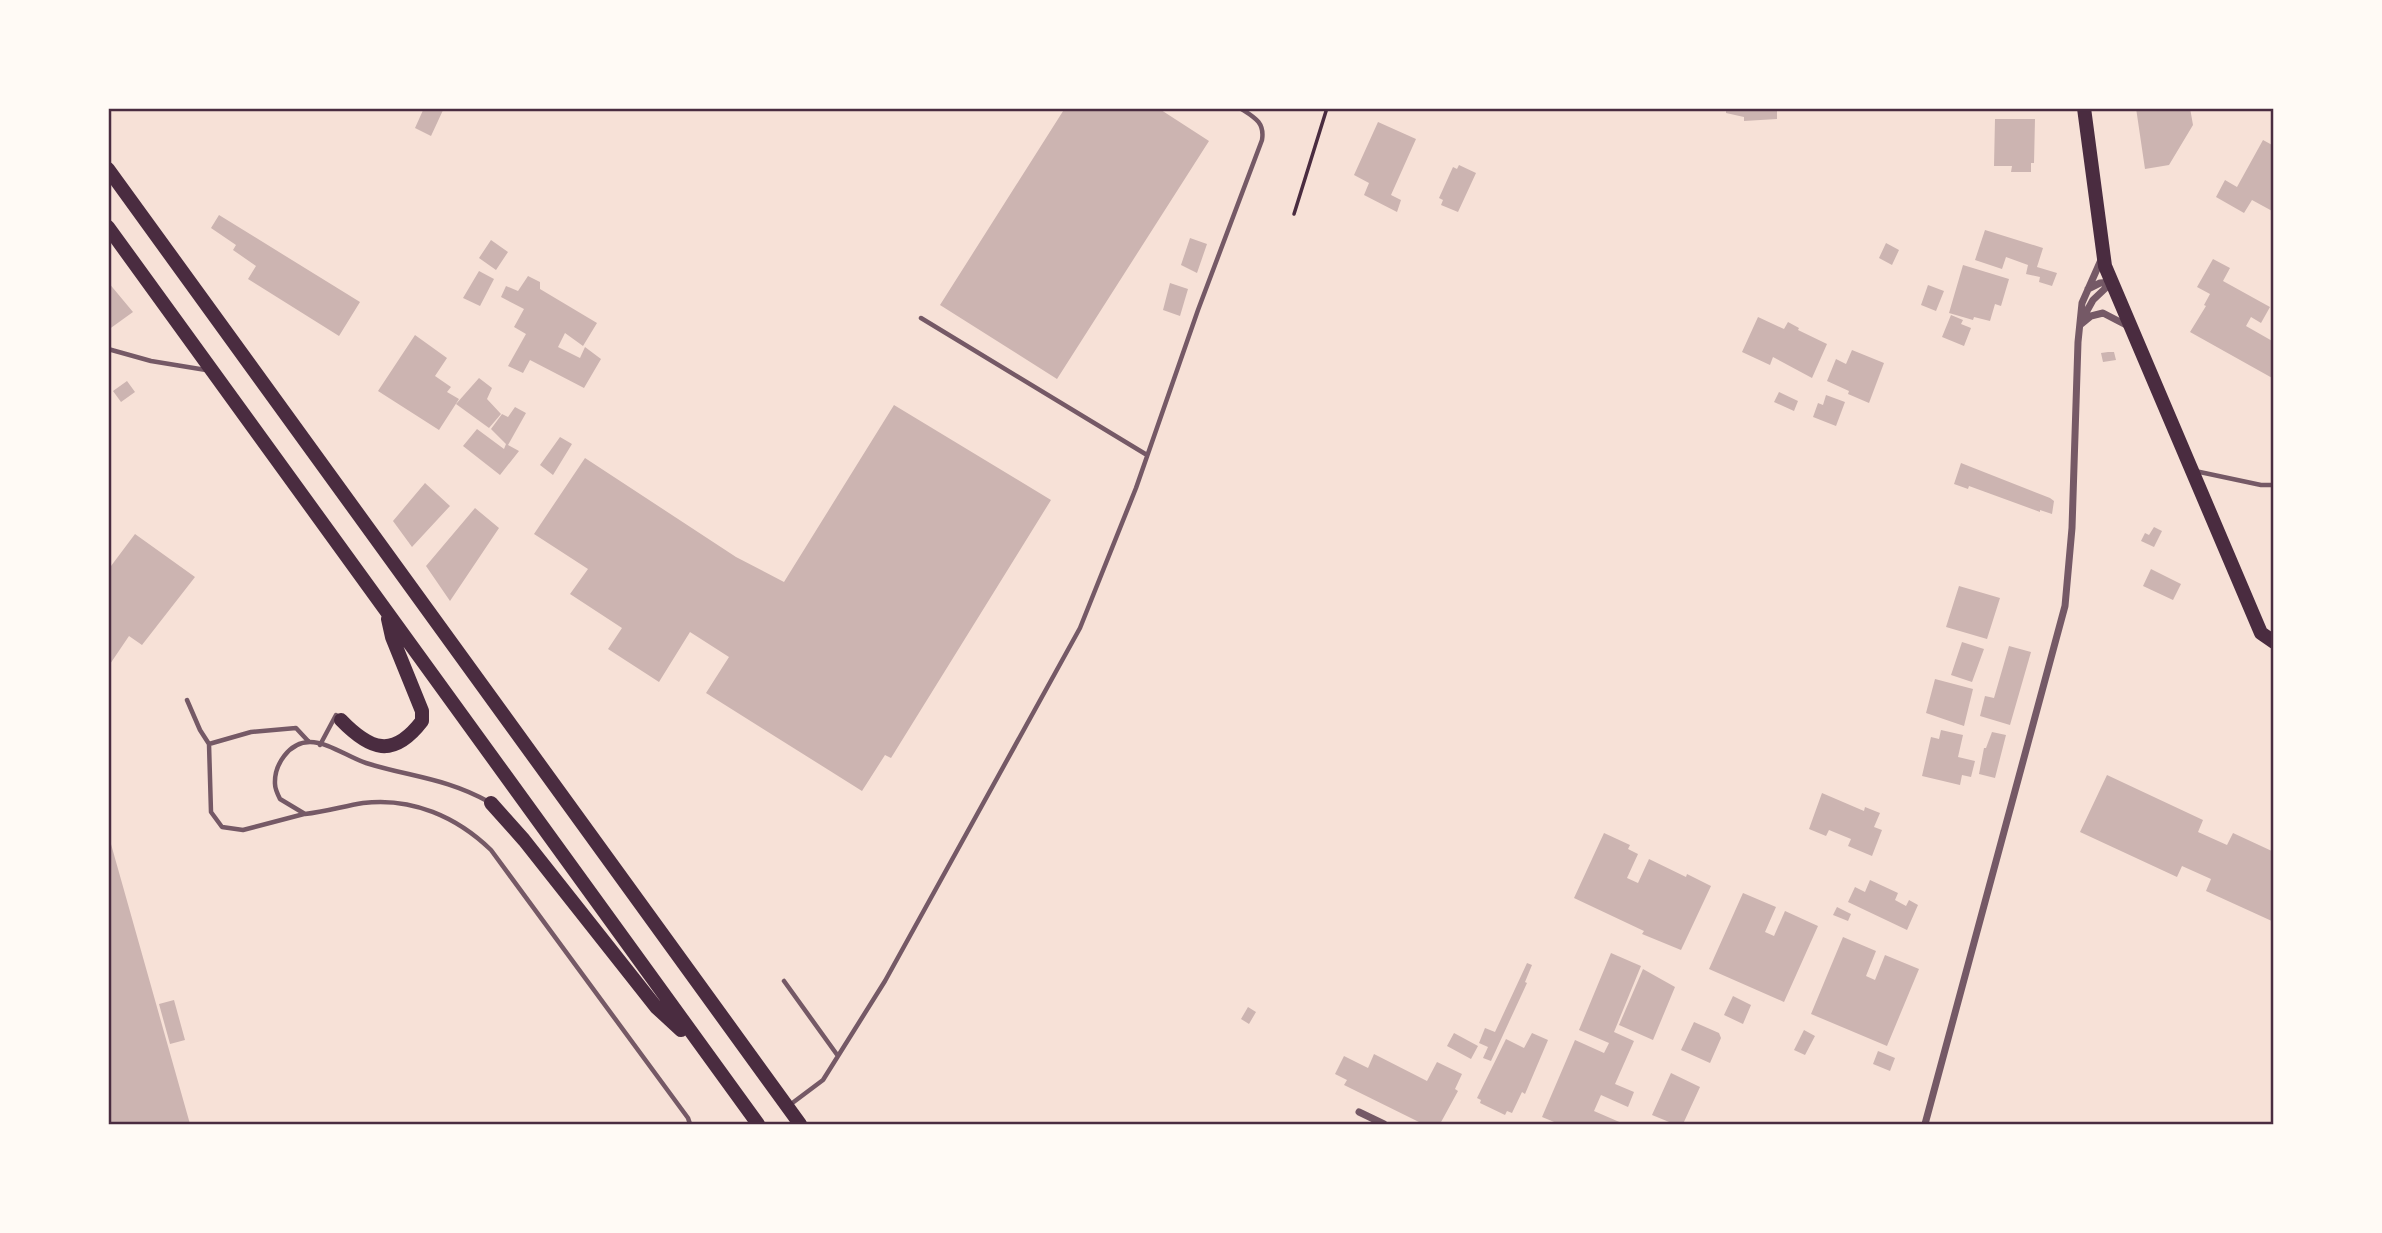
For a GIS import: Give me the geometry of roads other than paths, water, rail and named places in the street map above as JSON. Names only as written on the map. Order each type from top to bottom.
[{"type":"main road","points":[[2084,108],[2103,256],[2112,282],[2261,633],[2273,642]]},
{"type":"main road","points":[[108,169],[800,1125]]},
{"type":"main road","points":[[108,228],[758,1125]]},
{"type":"main road","points":[[338,718],[368,743],[378,746],[399,743],[422,721],[422,710],[392,637],[386,611]]},
{"type":"main road","points":[[491,803],[524,840],[656,1007],[707,1054]]},
{"type":"street","points":[[1925,1125],[2065,606],[2071,559],[2082,303],[2103,256]]},
{"type":"street","points":[[2088,289],[2099,283],[2112,282]]},
{"type":"street","points":[[2080,325],[2089,305],[2112,282]]},
{"type":"street","points":[[2080,325],[2091,316],[2103,313],[2132,328]]},
{"type":"street","points":[[1359,1112],[1384,1125]]},
{"type":"lane","points":[[787,1107],[823,1080],[885,981],[1080,628],[1147,455],[1262,140],[1259,121],[1240,108]]},
{"type":"lane","points":[[921,318],[1147,455]]},
{"type":"lane","points":[[108,349],[151,360],[212,370]]},
{"type":"lane","points":[[2192,470],[2260,485],[2273,485]]},
{"type":"lane","points":[[187,700],[209,744],[211,812],[222,827],[243,830],[305,814],[388,802],[431,810],[469,831],[491,850],[688,1118],[690,1125]]},
{"type":"lane","points":[[320,745],[338,718]]},
{"type":"lane","points":[[209,744],[251,732],[296,728],[309,742]]},
{"type":"lane","points":[[305,814],[280,799],[275,785],[276,771],[283,757],[295,746],[309,742],[365,762],[432,778],[464,789],[491,803]]},
{"type":"lane","points":[[784,981],[838,1056]]}]
